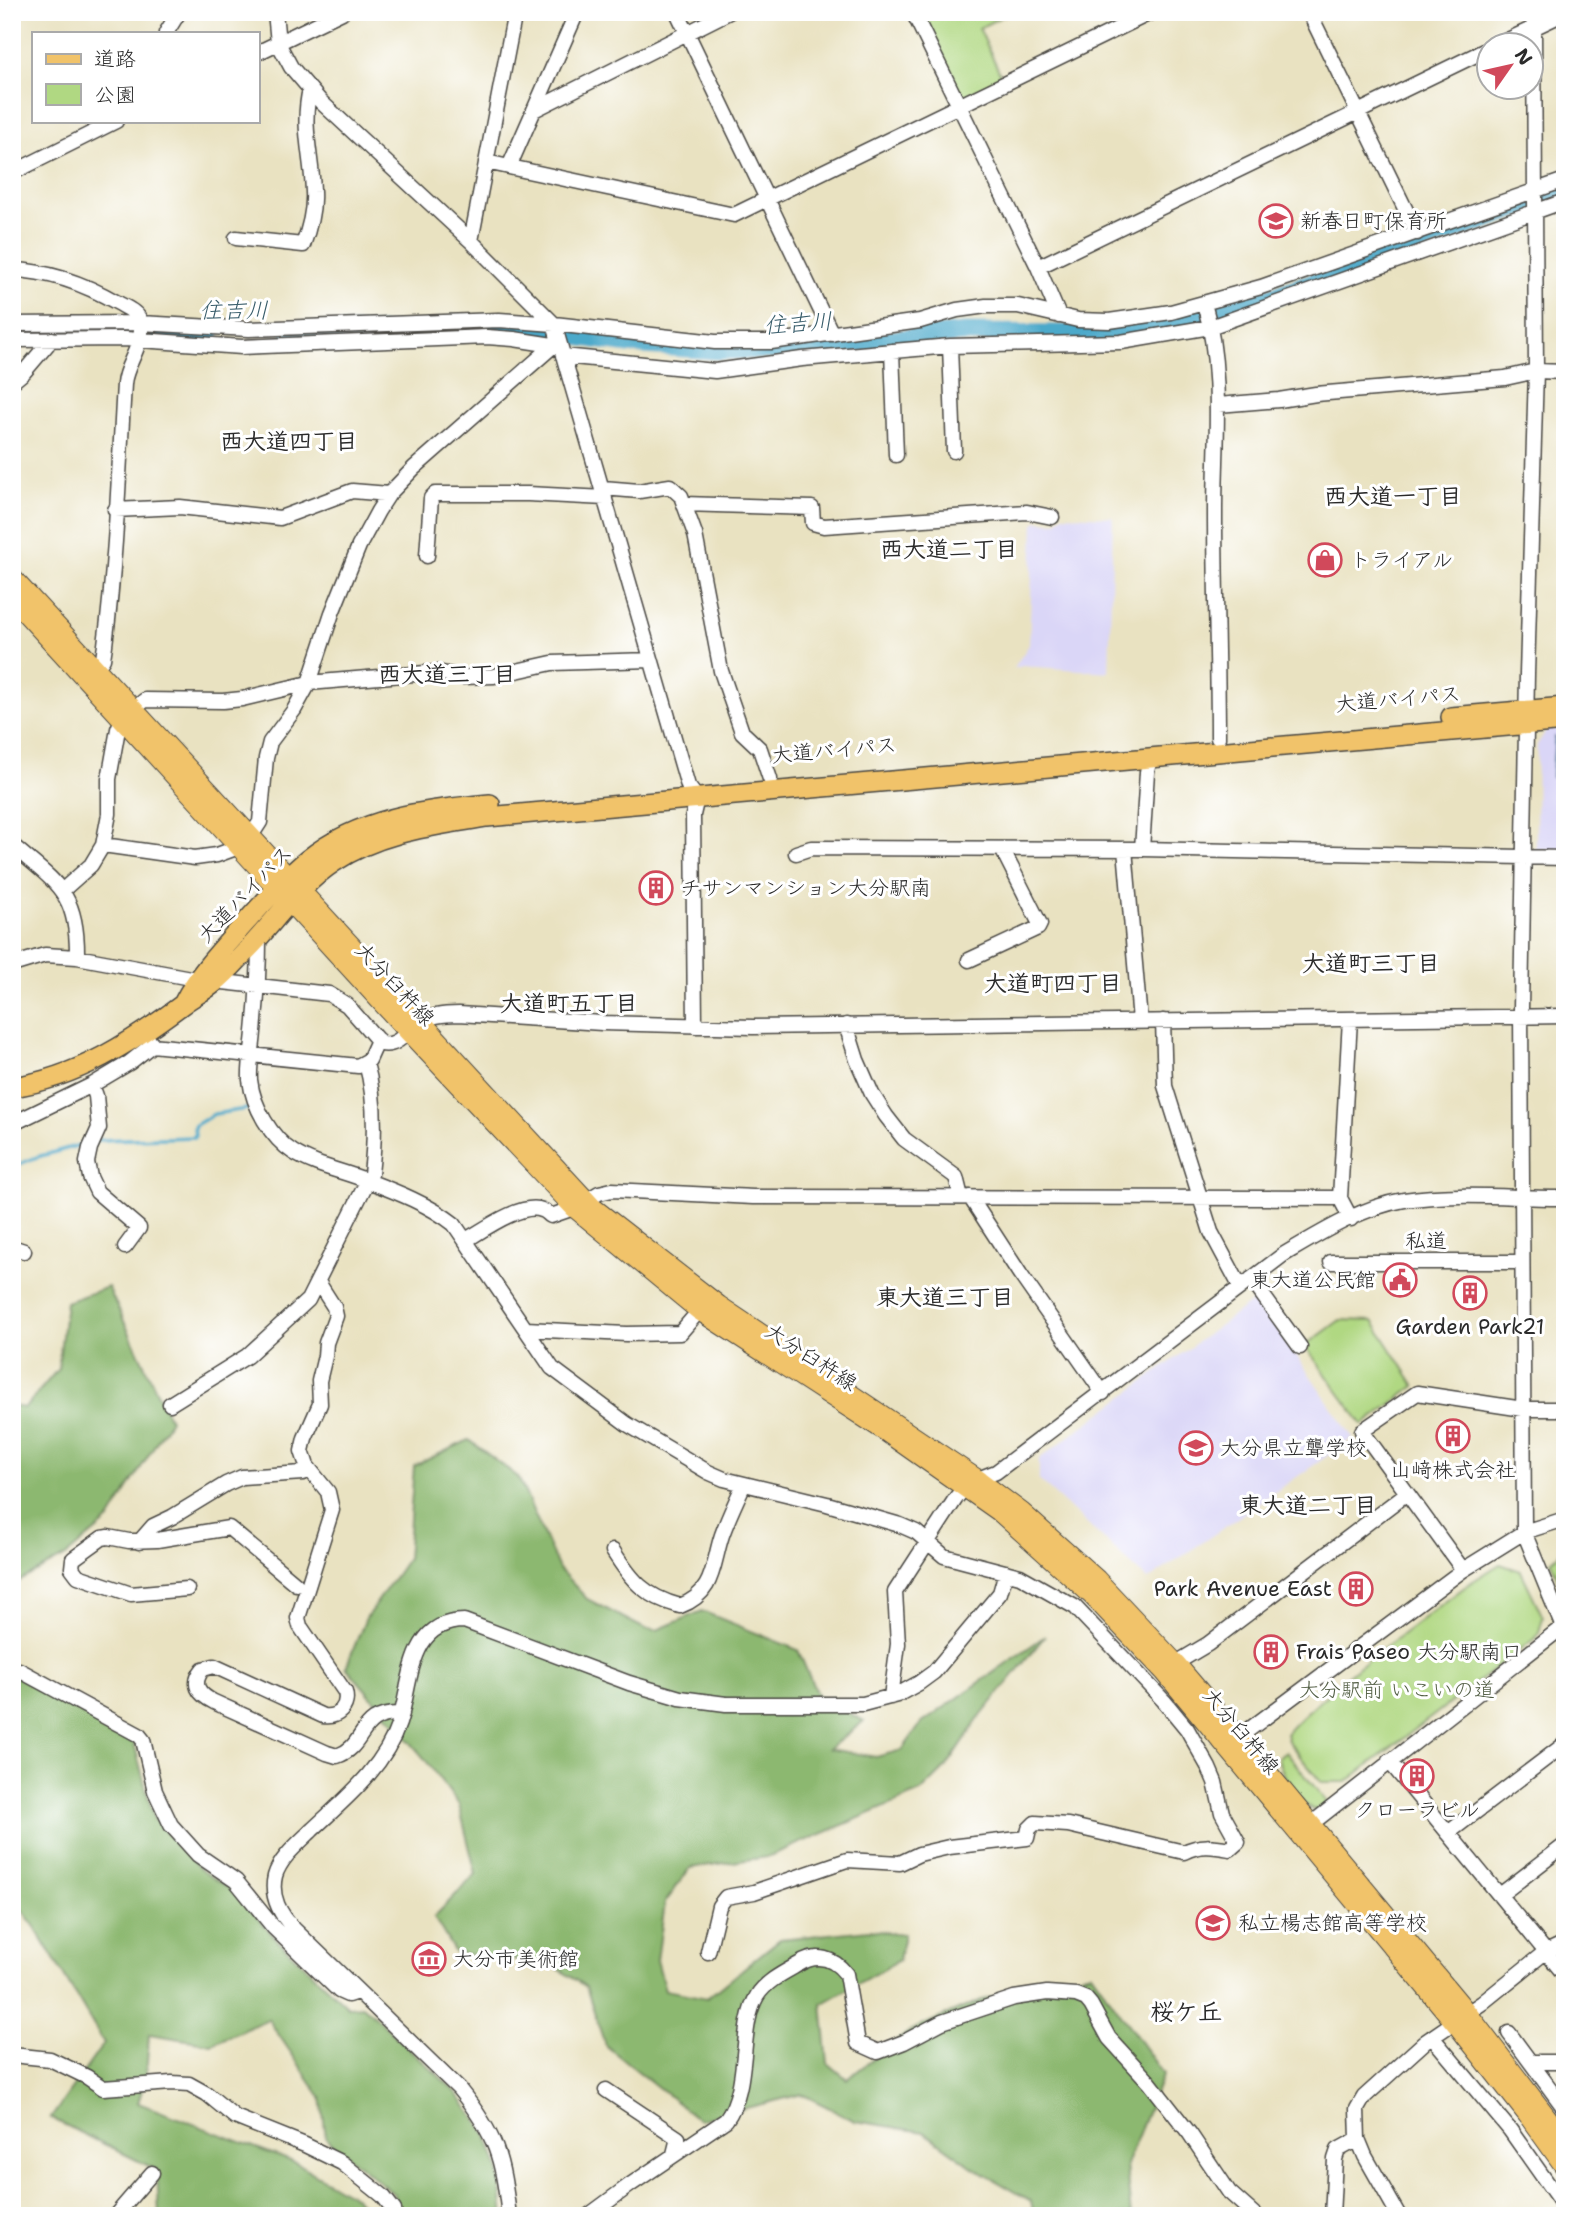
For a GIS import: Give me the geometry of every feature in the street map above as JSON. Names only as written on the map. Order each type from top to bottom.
[{"type":"highway","name":"大道バイパス","points":[[12,1098],[35,1084],[148,1039],[183,1004],[216,982],[261,935],[289,890],[321,850],[342,837],[393,818],[458,808],[1150,757],[1526,717],[1565,707]]},
{"type":"highway","name":"大道バイパス","points":[[693,792],[770,779],[1218,738],[1526,717],[1565,721]]},
{"type":"highway","name":"大道バイパス","points":[[183,1004],[196,979],[289,890]]},
{"type":"highway","name":"大道バイパス","points":[[12,1087],[35,1084]]},
{"type":"main road","name":"大分臼杵線","points":[[12,577],[16,599],[92,675],[580,1204],[699,1311],[881,1429],[1022,1512],[1074,1557],[1126,1608],[1176,1663],[1232,1742],[1565,2140]]},
{"type":"main road","name":"大分臼杵線","points":[[580,1204],[971,1483],[1100,1604],[1311,1824],[1461,2018],[1565,2168]]},
{"type":"street","points":[[167,32],[179,12]]},
{"type":"street","points":[[275,12],[278,43],[291,67],[321,102],[471,241],[554,324],[693,792],[695,1026]]},
{"type":"street","points":[[259,52],[342,12]]},
{"type":"street","points":[[471,241],[515,12]]},
{"type":"street","points":[[509,167],[577,12]]},
{"type":"street","points":[[677,12],[832,334]]},
{"type":"street","points":[[534,110],[729,12]]},
{"type":"street","points":[[913,12],[1038,267],[1059,316]]},
{"type":"street","points":[[486,162],[734,215],[1152,12]]},
{"type":"street","points":[[1309,12],[1416,233]]},
{"type":"street","points":[[1515,32],[1533,19],[1565,13]]},
{"type":"street","points":[[1311,1824],[1563,1625],[1524,1532],[1521,1016],[1536,371],[1533,19]]},
{"type":"street","points":[[1038,267],[1476,54]]},
{"type":"street","points":[[236,238],[303,245],[308,233],[313,193],[305,134],[306,105],[310,89]]},
{"type":"street","points":[[12,173],[114,122]]},
{"type":"street","points":[[12,324],[140,323],[249,329],[464,320],[554,324],[715,342],[771,342],[920,321],[957,310],[986,306],[1018,306],[1077,320],[1109,321],[1171,312],[1207,314],[1321,267],[1565,180]]},
{"type":"street","points":[[12,340],[140,340],[242,347],[488,337],[715,371],[802,359],[950,346],[1121,342],[1565,201]]},
{"type":"street","points":[[12,270],[34,271],[98,290],[134,312],[140,323],[140,340],[124,376],[114,559],[103,659],[92,675]]},
{"type":"street","points":[[1207,314],[1218,405],[1215,510],[1218,738]]},
{"type":"street","points":[[12,382],[52,339]]},
{"type":"street","points":[[103,845],[195,858],[217,855],[245,842],[260,822],[270,742],[295,710],[309,683],[332,613],[378,511],[389,494],[437,446],[559,346]]},
{"type":"street","points":[[950,346],[954,451]]},
{"type":"street","points":[[892,351],[896,455]]},
{"type":"street","points":[[1218,405],[1505,378],[1536,371],[1565,372]]},
{"type":"street","points":[[427,556],[430,498],[435,494],[639,492],[670,486],[681,496],[695,534],[721,671],[742,732],[760,749],[770,779]]},
{"type":"street","points":[[115,510],[180,507],[280,518],[352,491],[389,494]]},
{"type":"street","points":[[684,504],[811,508],[813,523],[824,526],[1027,512],[1052,517]]},
{"type":"street","points":[[64,890],[91,865],[103,845],[109,814],[109,779],[113,750],[127,714],[145,700],[223,701],[309,683],[436,672],[462,677],[494,676],[552,663],[652,660]]},
{"type":"street","points":[[1142,849],[1150,757]]},
{"type":"street","points":[[12,845],[64,890],[77,924],[77,957]]},
{"type":"street","points":[[796,853],[811,848],[1142,849],[1565,858]]},
{"type":"street","points":[[969,960],[1008,944],[1038,928],[1040,924],[1002,849]]},
{"type":"street","points":[[1125,849],[1140,1021]]},
{"type":"street","points":[[261,935],[250,1078],[254,1097],[263,1117],[275,1136],[290,1151],[368,1181],[442,1214],[466,1240],[552,1368],[627,1424],[708,1472],[900,1525],[916,1532],[944,1556],[1029,1580],[1075,1607],[1178,1716],[1209,1768],[1222,1813],[1238,1842],[1230,1849],[1211,1845],[1184,1852],[1068,1825],[1035,1823],[1027,1838],[949,1847],[919,1854],[900,1863],[847,1860],[754,1892],[726,1897],[719,1906],[708,1952]]},
{"type":"street","points":[[13,963],[45,955],[77,957],[196,979],[335,996],[378,1040],[388,1045],[395,1043],[414,1026],[447,1014],[695,1026],[1565,1016]]},
{"type":"street","points":[[1350,1018],[1340,1198],[1351,1219]]},
{"type":"street","points":[[1163,1021],[1165,1086],[1211,1232],[1245,1283],[1300,1347]]},
{"type":"street","points":[[846,1025],[857,1060],[872,1094],[886,1116],[904,1139],[956,1177],[965,1197],[1103,1393]]},
{"type":"street","points":[[12,1125],[92,1085],[129,1063],[148,1039],[252,1056],[352,1066],[366,1063],[378,1040]]},
{"type":"street","points":[[170,1404],[256,1349],[304,1304],[318,1282],[368,1181],[372,1166],[372,1089],[366,1063]]},
{"type":"street","points":[[92,1085],[96,1096],[99,1128],[87,1163],[97,1192],[139,1228],[125,1247]]},
{"type":"street","points":[[466,1240],[496,1222],[526,1209],[541,1209],[551,1216],[612,1190],[753,1197],[1340,1198]]},
{"type":"street","points":[[891,1697],[898,1644],[894,1597],[926,1542],[971,1483],[996,1472],[1245,1283],[1309,1240],[1369,1210],[1404,1200],[1565,1198]]},
{"type":"street","name":"私道","points":[[1331,1262],[1522,1262]]},
{"type":"street","points":[[318,1282],[336,1313],[327,1339],[320,1377],[320,1404],[302,1447],[303,1457],[310,1470],[328,1492],[332,1510],[298,1618],[300,1626],[345,1692],[346,1702],[344,1708],[335,1715],[323,1716],[214,1666],[203,1669],[196,1681],[196,1688],[200,1694],[214,1702],[337,1756],[349,1749],[375,1717],[401,1714]]},
{"type":"street","points":[[526,1329],[626,1334],[680,1332],[699,1311]]},
{"type":"street","points":[[1463,1570],[1362,1431],[1418,1393],[1523,1409],[1565,1409]]},
{"type":"street","points":[[139,1542],[153,1526],[179,1514],[234,1480],[247,1476],[303,1473],[310,1470]]},
{"type":"street","points":[[612,1551],[637,1585],[651,1595],[680,1606],[694,1601],[704,1590],[715,1568],[721,1536],[744,1484]]},
{"type":"street","points":[[1176,1663],[1219,1635],[1407,1493]]},
{"type":"street","points":[[1232,1742],[1463,1570],[1524,1532],[1565,1519]]},
{"type":"street","points":[[187,1589],[131,1594],[78,1576],[72,1568],[73,1559],[102,1538],[113,1537],[139,1542],[229,1528],[296,1584]]},
{"type":"street","points":[[509,2216],[501,2158],[489,2130],[471,2104],[459,2089],[285,1920],[274,1896],[275,1876],[282,1862],[373,1770],[391,1741],[421,1643],[439,1626],[457,1621],[472,1623],[629,1683],[680,1698],[726,1704],[863,1704],[891,1697],[919,1684],[946,1659],[1000,1593],[1006,1572]]},
{"type":"street","points":[[19,1670],[139,1735],[143,1740],[155,1791],[171,1825],[198,1855],[236,1881],[274,1928],[339,1991],[348,1995],[357,1992]]},
{"type":"street","points":[[1448,1833],[1565,1744]]},
{"type":"street","points":[[1389,1761],[1565,1975]]},
{"type":"street","points":[[1500,1895],[1565,1845]]},
{"type":"street","points":[[1399,2216],[1358,2139],[1357,2109],[1364,2097],[1432,2037],[1461,2018],[1544,1952],[1565,1943]]},
{"type":"street","points":[[595,2214],[674,2154],[726,2120],[734,2107],[745,2058],[750,2018],[757,1997],[771,1982],[806,1960],[824,1957],[846,1974],[855,2038],[858,2043],[872,2051],[884,2051],[931,2026],[1014,1998],[1047,1993],[1076,1995],[1086,1999],[1117,2048],[1150,2083],[1190,2134],[1229,2192],[1256,2216]]},
{"type":"street","points":[[1509,2033],[1565,2109]]},
{"type":"street","points":[[1432,2037],[1510,2130],[1565,2208]]},
{"type":"street","points":[[12,2055],[50,2059],[103,2088],[189,2084],[207,2094],[234,2117],[342,2163],[383,2196],[394,2210],[393,2216]]},
{"type":"street","points":[[1532,2062],[1565,2062]]},
{"type":"street","points":[[606,2090],[678,2137],[674,2154]]},
{"type":"street","points":[[1332,2216],[1335,2159],[1338,2150],[1358,2139]]},
{"type":"street","points":[[116,2216],[152,2173]]},
{"type":"shaded area","points":[[1063,515],[1113,517],[1109,672],[1022,666],[1013,669],[1029,645],[1034,524],[1037,521],[1056,522]]},
{"type":"shaded area","points":[[1565,729],[1565,853],[1547,849],[1536,850],[1537,745],[1547,730]]},
{"type":"shaded area","name":"大分県立聾学校","points":[[1257,1298],[1353,1438],[1148,1580],[1039,1480],[1039,1459]]},
{"type":"green space","points":[[915,12],[1011,12],[979,28],[1004,82],[959,103]]},
{"type":"green space","points":[[108,1287],[170,1420],[109,1520],[66,1556],[12,1585],[12,1406],[25,1408],[58,1369],[66,1302]]},
{"type":"green space","points":[[1340,1320],[1373,1321],[1415,1386],[1363,1425],[1305,1346]]},
{"type":"green space","points":[[469,1440],[518,1477],[559,1569],[587,1599],[645,1629],[657,1630],[702,1611],[798,1650],[818,1697],[864,1721],[829,1749],[876,1757],[902,1750],[921,1724],[1045,1636],[977,1721],[947,1766],[921,1792],[767,1857],[690,1868],[665,1903],[657,1960],[665,1990],[707,1998],[780,1939],[869,1930],[904,1934],[899,1960],[822,2004],[828,2063],[847,2079],[911,2030],[982,2000],[1091,1972],[1163,2074],[1126,2165],[1131,2216],[1034,2216],[1031,2201],[974,2168],[924,2132],[855,2121],[802,2094],[699,2120],[605,2045],[586,1987],[551,1964],[455,1953],[434,1917],[476,1874],[459,1805],[424,1758],[346,1667],[366,1618],[407,1559],[414,1466]]},
{"type":"green space","points":[[1565,1548],[1565,1598],[1551,1561]]},
{"type":"green space","name":"大分駅前 いこいの道","points":[[1500,1564],[1521,1571],[1543,1617],[1534,1639],[1346,1782],[1321,1782],[1289,1743],[1286,1734],[1348,1675],[1470,1583]]},
{"type":"green space","points":[[12,1674],[134,1743],[154,1819],[202,1871],[234,1891],[280,1943],[348,2007],[363,2006],[456,2092],[486,2133],[499,2170],[504,2216],[382,2216],[395,2195],[326,2138],[321,2097],[268,2019],[212,2044],[149,2034],[146,2077],[138,2103],[296,2163],[356,2198],[373,2216],[159,2216],[157,2170],[51,2118],[104,2043],[35,1927],[12,1897]]},
{"type":"green space","points":[[1286,1752],[1326,1804],[1316,1810],[1298,1797],[1287,1781],[1278,1758]]},
{"type":"water","points":[[1555,737],[1565,738],[1565,778],[1552,777]]},
{"type":"waterway","name":"住吉川","points":[[290,333],[450,332],[485,328],[537,330],[629,344],[714,350],[780,350],[964,333],[1121,332],[1201,317],[1277,295],[1565,191]]},
{"type":"waterway","name":"住吉川","points":[[62,333],[211,333]]},
{"type":"waterway","points":[[97,1140],[195,1137],[194,1126],[214,1114],[253,1108]]},
{"type":"waterway","points":[[12,1167],[87,1143]]},
{"type":"place","name":"新春日町保育所","points":[[1276,221]]},
{"type":"place","name":"トライアル","points":[[1325,560]]},
{"type":"place","name":"チサンマンション大分駅南","points":[[656,888]]},
{"type":"place","name":"東大道公民館","points":[[1400,1280]]},
{"type":"place","name":"Garden Park21","points":[[1470,1293]]},
{"type":"place","name":"山﨑株式会社","points":[[1453,1436]]},
{"type":"place","name":"大分県立聾学校","points":[[1196,1448]]},
{"type":"place","name":"Park Avenue East","points":[[1356,1589]]},
{"type":"place","name":"Frais Paseo 大分駅南口","points":[[1271,1652]]},
{"type":"place","name":"クローラビル","points":[[1417,1776]]},
{"type":"place","name":"私立楊志館高等学校","points":[[1213,1923]]},
{"type":"place","name":"大分市美術館","points":[[429,1959]]},
{"type":"district","name":"西大道四丁目","points":[[289,441]]},
{"type":"district","name":"西大道一丁目","points":[[1393,496]]},
{"type":"district","name":"西大道二丁目","points":[[949,549]]},
{"type":"district","name":"西大道三丁目","points":[[447,674]]},
{"type":"district","name":"大道町三丁目","points":[[1371,963]]},
{"type":"district","name":"大道町四丁目","points":[[1053,983]]},
{"type":"district","name":"大道町五丁目","points":[[569,1003]]},
{"type":"district","name":"東大道三丁目","points":[[945,1297]]},
{"type":"district","name":"東大道二丁目","points":[[1308,1505]]},
{"type":"district","name":"桜ケ丘","points":[[1186,2012]]}]
